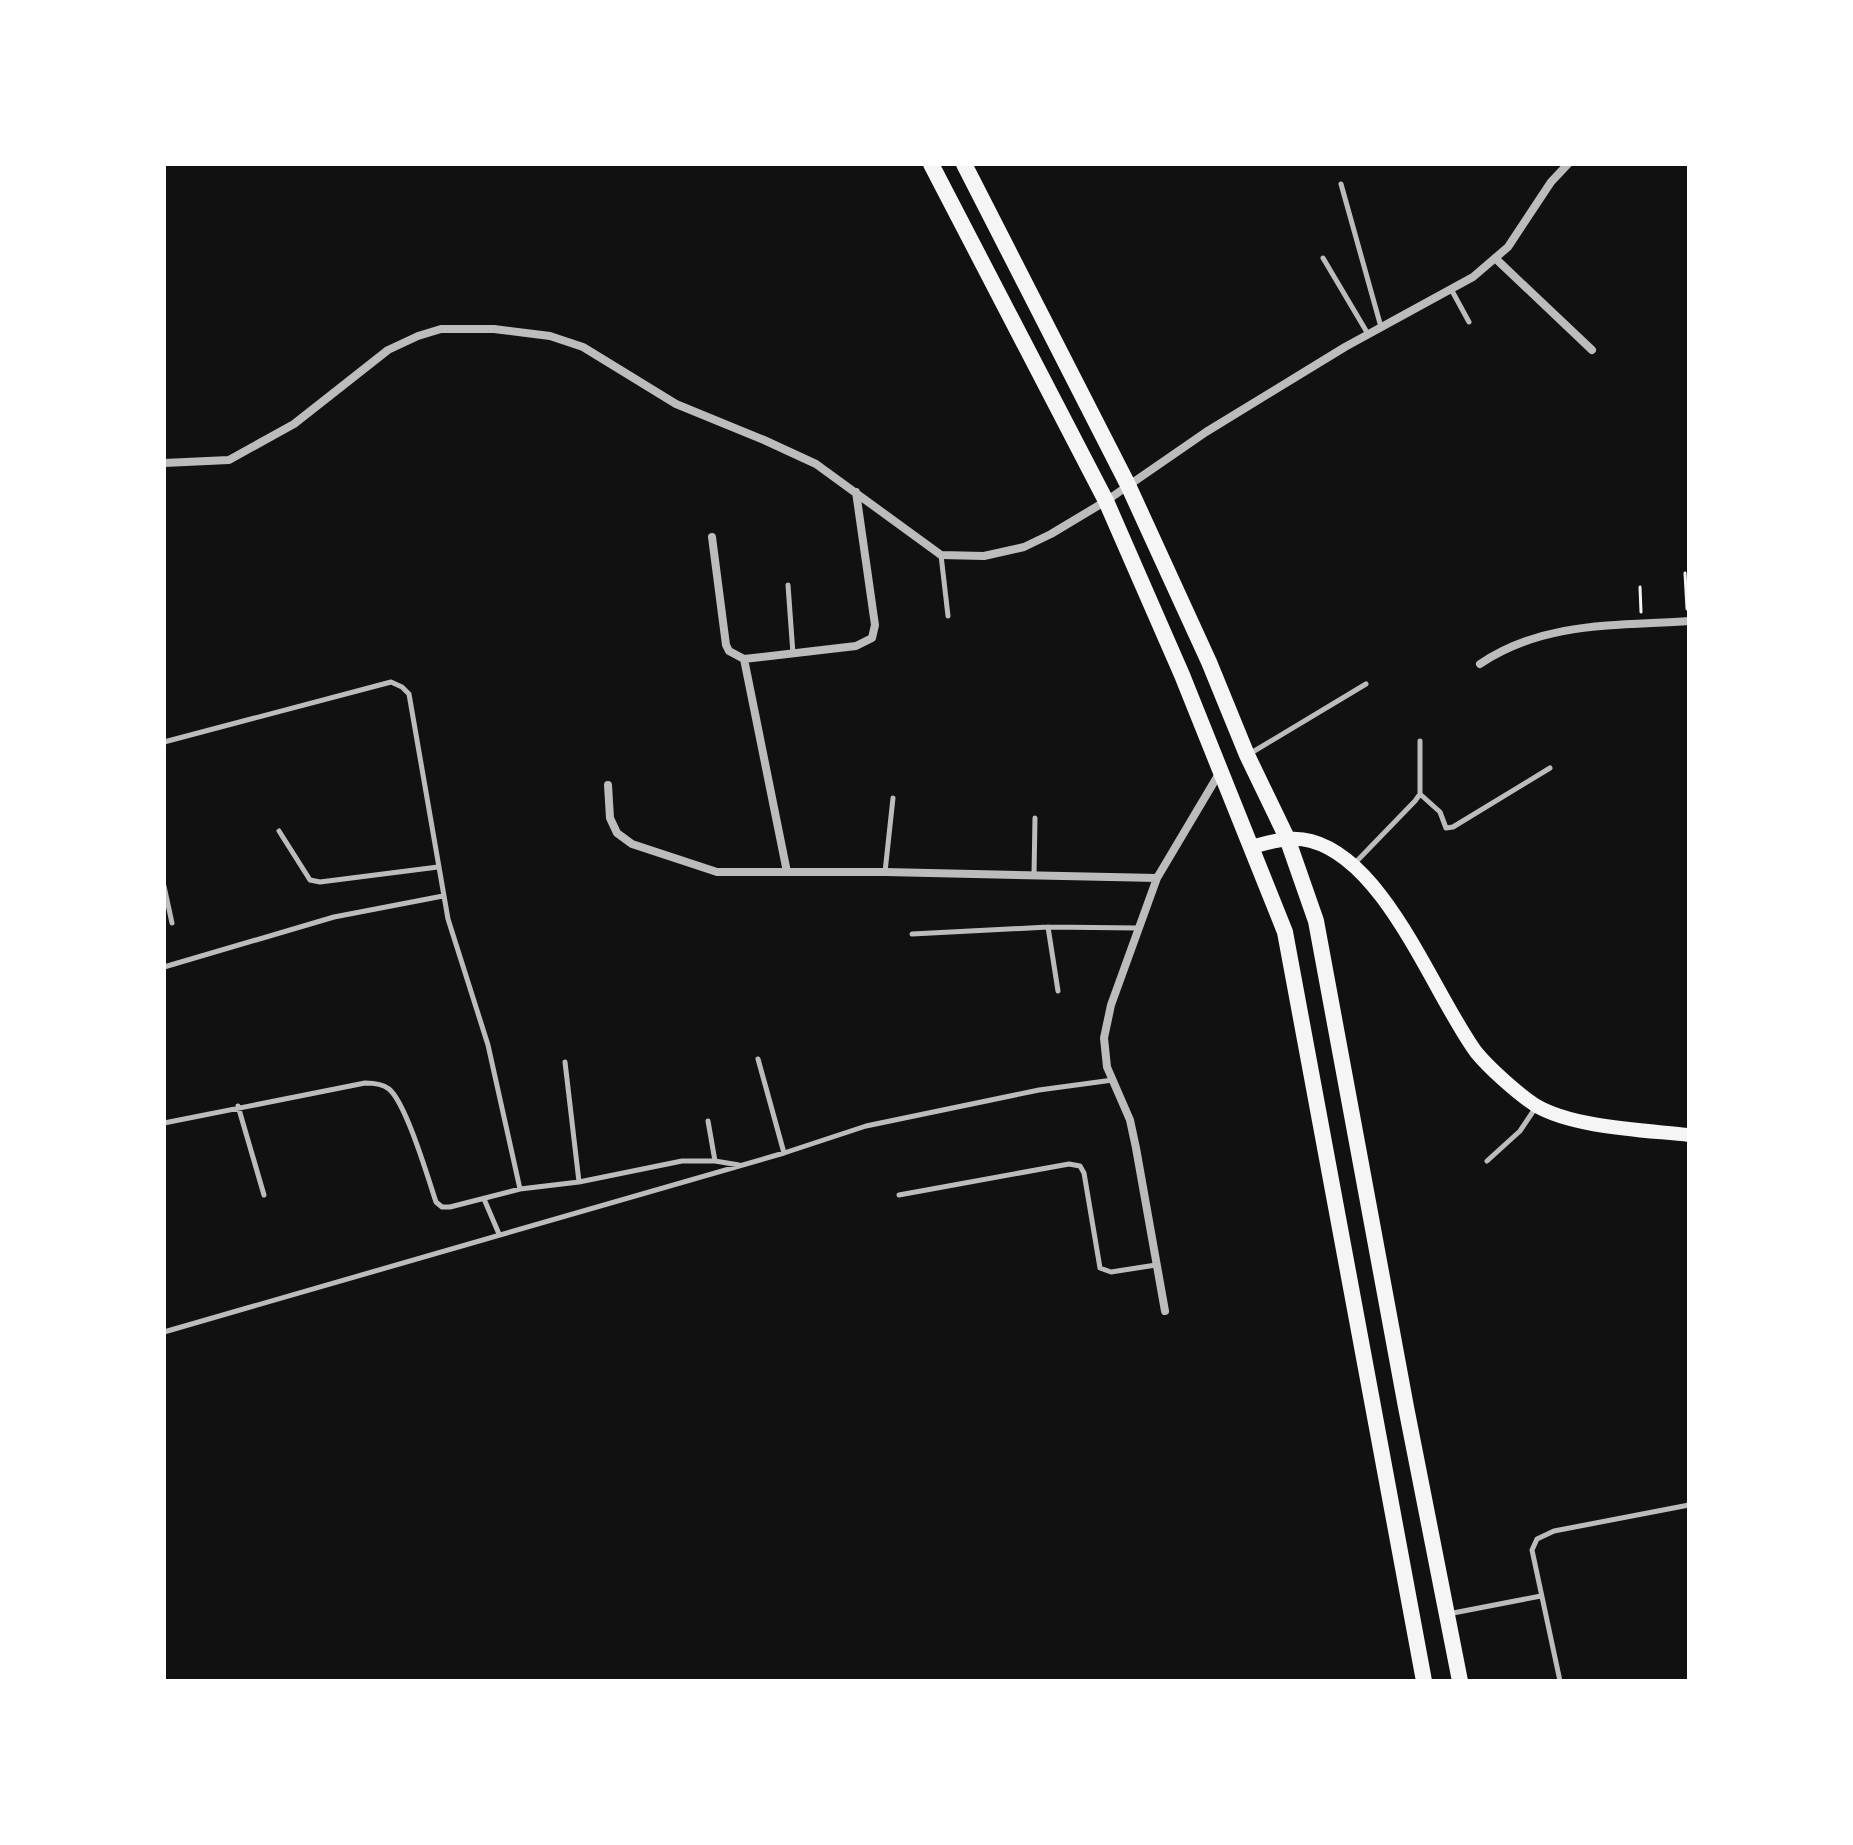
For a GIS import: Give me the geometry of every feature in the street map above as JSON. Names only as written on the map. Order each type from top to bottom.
[{"type":"main road","points":[[931,164],[1106,501],[1182,675],[1285,932],[1424,1681]]},
{"type":"main road","points":[[964,164],[1128,485],[1287,838],[1316,921],[1460,1681]]},
{"type":"main road","points":[[1251,847],[1287,838],[1312,841],[1353,865],[1387,904],[1477,1053],[1536,1106],[1595,1124],[1689,1135]]},
{"type":"street","points":[[164,463],[229,460],[294,424],[388,350],[418,336],[441,329],[494,329],[550,336],[583,347],[676,404],[816,464],[941,555],[984,556],[1024,547],[1051,534],[1106,501],[1206,432],[1368,334],[1473,277],[1508,247],[1551,182],[1568,164]]},
{"type":"street","points":[[1495,258],[1592,350]]},
{"type":"street","points":[[712,537],[729,651],[744,659],[856,646],[872,638],[875,625],[856,492]]},
{"type":"street","points":[[1480,664],[1505,647],[1542,634],[1585,627],[1689,621]]},
{"type":"street","points":[[744,659],[787,872]]},
{"type":"street","points":[[1165,1311],[1130,1120],[1107,1067],[1104,1038],[1111,1005],[1157,878],[1220,771]]},
{"type":"street","points":[[608,785],[610,818],[617,833],[632,844],[717,872],[1157,878]]},
{"type":"lane","points":[[1341,184],[1381,327]]},
{"type":"lane","points":[[1323,258],[1368,334]]},
{"type":"lane","points":[[1451,289],[1469,322]]},
{"type":"lane","points":[[941,555],[948,616]]},
{"type":"lane","points":[[788,585],[793,654]]},
{"type":"lane","points":[[164,742],[391,682],[409,694],[443,896],[488,1045],[520,1189]]},
{"type":"lane","points":[[1247,755],[1366,684]]},
{"type":"lane","points":[[1353,865],[1420,794],[1420,741]]},
{"type":"lane","points":[[1420,794],[1440,812],[1446,828],[1453,827],[1550,768]]},
{"type":"lane","points":[[885,872],[893,798]]},
{"type":"lane","points":[[1034,875],[1035,818]]},
{"type":"lane","points":[[279,831],[310,880],[320,882],[438,867]]},
{"type":"lane","points":[[164,886],[172,923]]},
{"type":"lane","points":[[164,967],[334,917],[443,896]]},
{"type":"lane","points":[[1048,927],[1058,991]]},
{"type":"lane","points":[[912,934],[1048,927],[1139,928]]},
{"type":"lane","points":[[758,1059],[784,1153]]},
{"type":"lane","points":[[565,1062],[579,1182]]},
{"type":"lane","points":[[164,1332],[742,1166],[866,1126],[1039,1090],[1113,1080]]},
{"type":"lane","points":[[164,1123],[238,1106],[365,1083],[378,1084],[389,1089],[400,1104],[436,1202],[442,1207],[520,1189],[579,1182],[682,1161],[715,1161],[742,1166]]},
{"type":"lane","points":[[238,1106],[264,1195]]},
{"type":"lane","points":[[1487,1161],[1520,1131],[1536,1106]]},
{"type":"lane","points":[[708,1121],[715,1161]]},
{"type":"lane","points":[[899,1195],[1069,1164],[1080,1166],[1084,1173],[1100,1268],[1111,1272],[1157,1264]]},
{"type":"lane","points":[[484,1199],[499,1234]]},
{"type":"lane","points":[[1560,1681],[1532,1550],[1537,1539],[1554,1531],[1689,1505]]},
{"type":"lane","points":[[1447,1614],[1541,1596]]},
{"type":"path","points":[[1685,573],[1689,621]]},
{"type":"path","points":[[1640,587],[1641,624]]}]
